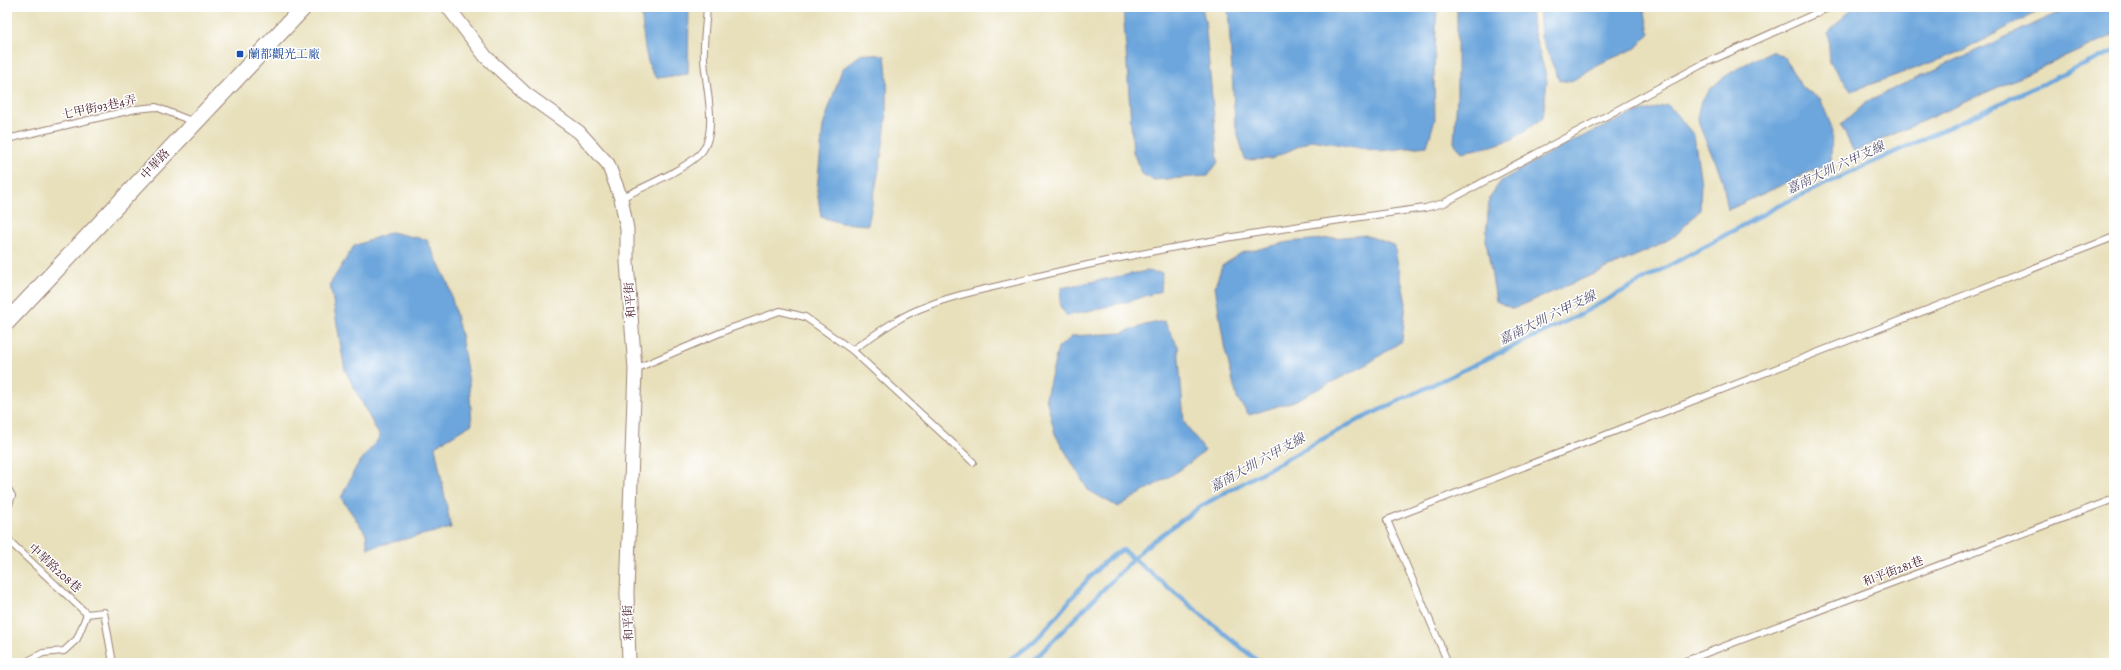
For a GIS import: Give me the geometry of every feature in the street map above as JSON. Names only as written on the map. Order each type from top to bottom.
[{"type":"street","name":"中華路","points":[[7,322],[304,7]]},
{"type":"street","name":"和平街","points":[[448,7],[486,57],[526,94],[584,138],[608,164],[621,198],[627,229],[627,262],[635,368],[627,593],[630,663]]},
{"type":"lane","points":[[621,198],[687,163],[703,150],[708,140],[710,109],[704,58],[707,7]]},
{"type":"lane","points":[[852,350],[897,320],[923,307],[954,297],[1092,263],[1210,241],[1425,208],[1444,203],[1701,65],[1830,7]]},
{"type":"lane","name":"七甲街93巷4弄","points":[[7,139],[136,109],[156,107],[194,122]]},
{"type":"lane","points":[[1448,663],[1387,520],[2114,237]]},
{"type":"lane","points":[[635,368],[729,329],[780,311],[805,317],[852,350],[973,462]]},
{"type":"lane","points":[[7,487],[12,496],[7,510]]},
{"type":"lane","name":"和平街281巷","points":[[1680,663],[2114,499]]},
{"type":"lane","name":"中華路208巷","points":[[7,539],[87,614]]},
{"type":"lane","points":[[24,663],[43,653],[64,651],[78,639],[87,614],[104,612],[113,663]]},
{"type":"water","points":[[641,7],[689,7],[688,74],[657,78],[652,72],[644,45]]},
{"type":"water","points":[[1123,7],[1202,7],[1205,21],[1218,162],[1208,176],[1153,180],[1142,174],[1133,152]]},
{"type":"water","points":[[1228,7],[1437,7],[1434,74],[1435,119],[1427,146],[1379,151],[1312,140],[1271,159],[1245,160],[1235,123]]},
{"type":"water","points":[[1457,7],[1531,7],[1533,29],[1547,80],[1543,118],[1513,139],[1492,146],[1462,152],[1454,143],[1457,96]]},
{"type":"water","points":[[1539,7],[1644,7],[1649,33],[1636,48],[1599,64],[1570,82],[1559,80],[1541,37]]},
{"type":"water","points":[[1853,7],[2045,7],[1963,51],[1852,91],[1830,63],[1828,33]]},
{"type":"water","points":[[2071,7],[2114,7],[2114,35],[1854,152],[1841,125],[1869,100]]},
{"type":"water","points":[[1772,51],[1785,58],[1802,88],[1820,98],[1832,128],[1831,162],[1728,210],[1721,175],[1699,123],[1699,110],[1703,99],[1723,78],[1749,62]]},
{"type":"water","points":[[863,53],[885,56],[887,77],[884,141],[868,225],[841,223],[821,217],[817,190],[823,126],[842,69]]},
{"type":"water","points":[[1668,105],[1694,135],[1701,184],[1700,210],[1676,235],[1656,247],[1513,309],[1496,301],[1486,240],[1489,198],[1501,181],[1560,147],[1632,114]]},
{"type":"water","points":[[391,232],[427,240],[448,283],[461,335],[469,382],[472,424],[435,446],[451,528],[368,548],[366,534],[341,498],[356,467],[380,437],[345,370],[330,284],[354,246]]},
{"type":"water","points":[[1365,235],[1394,245],[1406,303],[1402,341],[1366,365],[1294,401],[1249,415],[1237,398],[1224,345],[1215,286],[1222,266],[1241,253],[1289,242]]},
{"type":"water","points":[[1146,271],[1162,273],[1161,291],[1130,301],[1067,316],[1060,306],[1061,288]]},
{"type":"water","points":[[1164,321],[1178,346],[1184,422],[1205,451],[1180,470],[1118,507],[1088,490],[1055,434],[1046,397],[1058,348],[1073,336],[1122,333],[1145,325]]},
{"type":"waterway","name":"嘉南大圳 六甲支線","points":[[1031,663],[1144,548],[1201,506],[1350,424],[1577,316],[1780,205],[2114,51]]},
{"type":"waterway","points":[[1004,663],[1032,643],[1101,565],[1123,550],[1260,663]]},
{"type":"place","name":"蘭都觀光工廠","points":[[240,54]]}]
